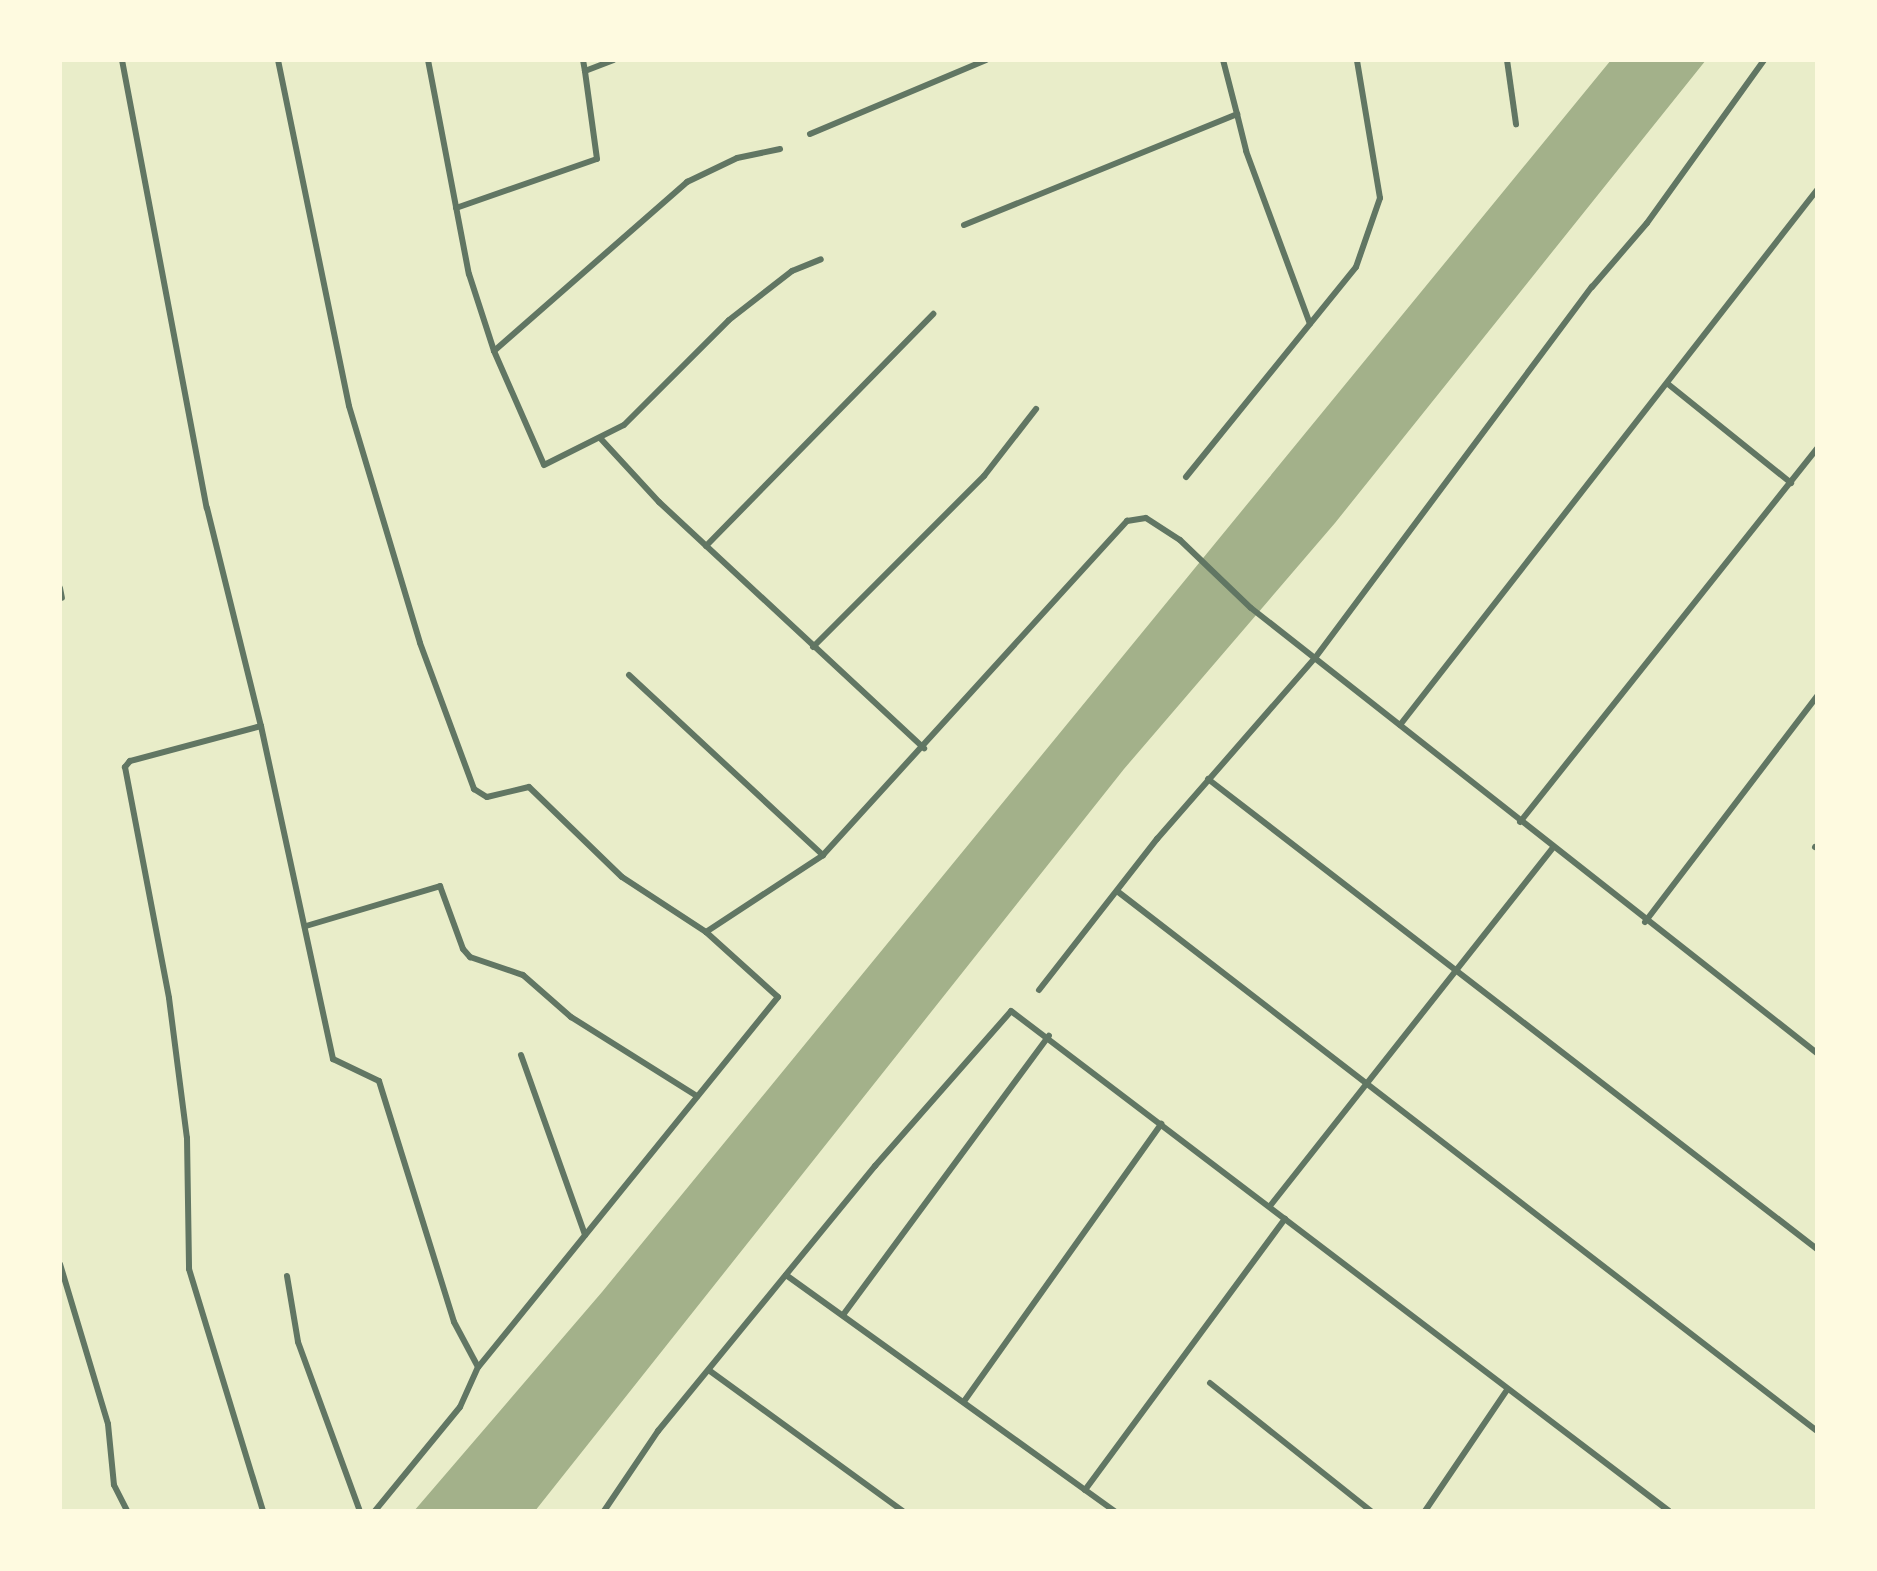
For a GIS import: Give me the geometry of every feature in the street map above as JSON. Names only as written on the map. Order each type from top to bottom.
[{"type":"street","points":[[122,60],[210,524],[261,726],[333,1059],[379,1081],[454,1322],[478,1368]]},
{"type":"street","points":[[278,60],[349,406],[420,642],[474,789],[487,797],[530,786],[622,877],[706,932],[778,998],[478,1368],[460,1407],[375,1511]]},
{"type":"street","points":[[456,208],[598,159],[582,60]]},
{"type":"street","points":[[585,71],[614,60]]},
{"type":"street","points":[[810,134],[986,60]]},
{"type":"street","points":[[1224,60],[1246,150],[1310,324]]},
{"type":"street","points":[[1186,476],[1356,268],[1380,198],[1357,60]]},
{"type":"street","points":[[1507,60],[1516,124]]},
{"type":"street","points":[[1039,990],[1208,779],[1315,658],[1592,287],[1647,223],[1764,60]]},
{"type":"street","points":[[430,61],[468,274],[494,352],[539,462],[550,465],[600,440],[647,404],[729,320],[792,271],[820,259]]},
{"type":"street","points":[[964,225],[1237,114]]},
{"type":"street","points":[[494,352],[688,182],[737,158],[780,148]]},
{"type":"street","points":[[1400,725],[1817,190]]},
{"type":"street","points":[[706,546],[933,314]]},
{"type":"street","points":[[1668,384],[1791,484]]},
{"type":"street","points":[[812,647],[984,476],[1036,409]]},
{"type":"street","points":[[600,440],[812,647],[924,748]]},
{"type":"street","points":[[1520,822],[1817,449]]},
{"type":"street","points":[[706,932],[823,855],[1127,520],[1146,518],[1180,540],[1282,632],[1520,822],[1817,1053]]},
{"type":"street","points":[[60,588],[62,598]]},
{"type":"street","points":[[628,675],[823,855]]},
{"type":"street","points":[[1646,922],[1817,696]]},
{"type":"street","points":[[261,726],[130,762],[125,772],[169,998],[187,1138],[188,1269],[263,1511]]},
{"type":"street","points":[[1208,779],[1817,1249]]},
{"type":"street","points":[[1270,1206],[1553,848]]},
{"type":"street","points":[[306,926],[440,886],[463,950],[470,957],[523,975],[571,1016],[697,1096]]},
{"type":"street","points":[[1117,890],[1817,1431]]},
{"type":"street","points":[[604,1511],[658,1431],[1011,1011],[1049,1036],[1670,1511]]},
{"type":"street","points":[[843,1315],[1049,1036]]},
{"type":"street","points":[[521,1056],[585,1236]]},
{"type":"street","points":[[965,1400],[1161,1124]]},
{"type":"street","points":[[1084,1490],[1285,1219]]},
{"type":"street","points":[[60,1264],[108,1424],[114,1485],[127,1511]]},
{"type":"street","points":[[786,1275],[965,1400],[1103,1508],[1115,1511]]},
{"type":"street","points":[[287,1276],[298,1342],[360,1511]]},
{"type":"street","points":[[710,1371],[903,1511]]},
{"type":"street","points":[[1210,1383],[1371,1511]]},
{"type":"street","points":[[1425,1511],[1507,1390]]},
{"type":"shaded area","points":[[1611,60],[1706,60],[1335,523],[1124,769],[535,1511],[414,1511],[602,1292]]}]
